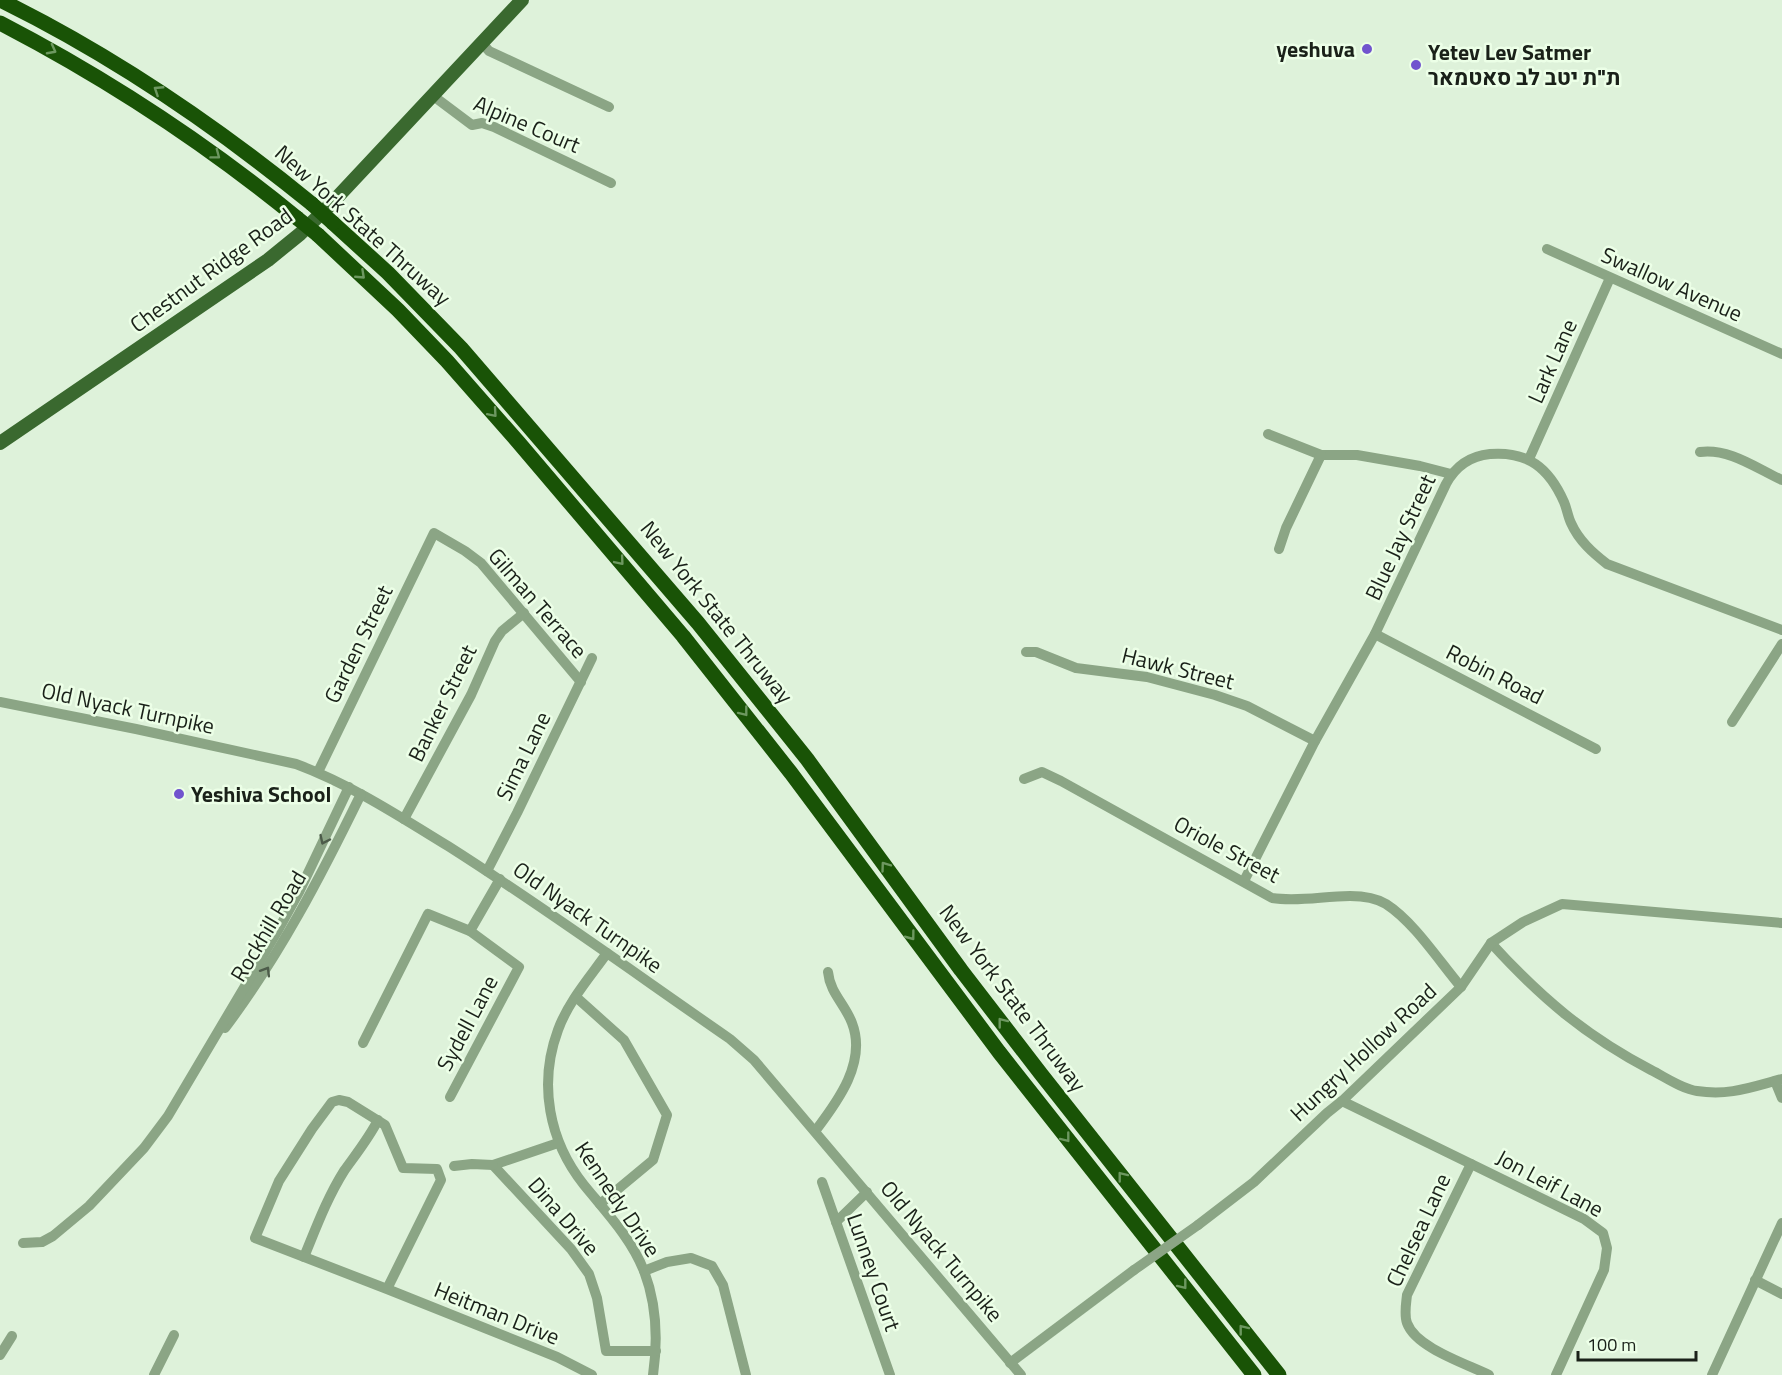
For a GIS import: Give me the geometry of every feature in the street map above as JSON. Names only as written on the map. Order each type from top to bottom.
[{"type":"highway","name":"New York State Thruway","points":[[0,0],[73,38],[165,95],[260,162],[312,204],[396,280],[467,355],[699,623],[807,759],[961,970],[1041,1074],[1279,1375]]},
{"type":"highway","points":[[14,0],[73,38]]},
{"type":"highway","name":"New York State Thruway","points":[[0,23],[73,62],[154,112],[213,153],[297,218],[399,310],[454,370],[683,636],[795,779],[999,1052],[1254,1375]]},
{"type":"main road","name":"Chestnut Ridge Road","points":[[0,442],[285,247],[330,205],[522,0]]},
{"type":"street","points":[[482,43],[489,51],[609,107]]},
{"type":"street","name":"Alpine Court","points":[[432,95],[472,125],[482,123],[494,127],[611,183]]},
{"type":"street","name":"Swallow Avenue","points":[[1547,249],[1782,354]]},
{"type":"street","name":"Lark Lane","points":[[1529,459],[1610,278]]},
{"type":"street","points":[[1268,434],[1321,455],[1357,455],[1409,463],[1451,474]]},
{"type":"street","points":[[1700,452],[1713,450],[1730,455],[1782,480]]},
{"type":"street","name":"Blue Jay Street","points":[[1244,881],[1315,741],[1375,634],[1451,474],[1460,465],[1486,454],[1504,453],[1529,459],[1554,480],[1566,504],[1570,522],[1581,540],[1607,564],[1782,630]]},
{"type":"street","points":[[1279,549],[1286,528],[1321,455]]},
{"type":"street","name":"Gilman Terrace","points":[[434,533],[481,563],[581,682]]},
{"type":"street","name":"Garden Street","points":[[318,772],[434,533]]},
{"type":"street","name":"Banker Street","points":[[405,819],[471,694],[495,641],[502,631],[524,613]]},
{"type":"street","name":"Robin Road","points":[[1375,634],[1596,749]]},
{"type":"street","points":[[1732,722],[1782,644]]},
{"type":"street","name":"Hawk Street","points":[[1026,652],[1036,652],[1076,668],[1148,677],[1215,695],[1247,706],[1315,741]]},
{"type":"street","name":"Sima Lane","points":[[487,871],[592,658]]},
{"type":"street","name":"Old Nyack Turnpike","points":[[0,702],[148,731],[296,764],[349,787],[405,819],[500,879],[730,1039],[754,1060],[816,1130],[1021,1375]]},
{"type":"street","name":"Oriole Street","points":[[1024,779],[1042,772],[1272,898],[1312,900],[1349,896],[1367,897],[1385,903],[1401,916],[1461,987]]},
{"type":"street","name":"Rockhill Road","points":[[23,1243],[42,1242],[53,1236],[89,1206],[144,1148],[168,1116],[288,912],[349,787]]},
{"type":"street","name":"Rockhill Road","points":[[194,1069],[256,986],[287,937],[361,794]]},
{"type":"street","points":[[363,1043],[428,914],[470,931],[500,879]]},
{"type":"street","name":"Hungry Hollow Road","points":[[1010,1362],[1254,1182],[1461,987],[1491,943],[1523,922],[1562,904],[1782,923]]},
{"type":"street","name":"Sydell Lane","points":[[450,1097],[519,967],[470,931]]},
{"type":"street","points":[[1491,943],[1523,978],[1570,1020],[1620,1054],[1695,1091],[1741,1091],[1778,1080],[1782,1098]]},
{"type":"street","name":"Kennedy Drive","points":[[607,953],[576,997],[558,1029],[551,1050],[548,1100],[558,1143],[568,1163],[632,1247],[644,1271],[656,1323],[653,1375]]},
{"type":"street","points":[[816,1130],[844,1088],[853,1065],[856,1042],[852,1023],[829,983],[828,972]]},
{"type":"street","points":[[576,997],[624,1040],[667,1115],[653,1160],[600,1204]]},
{"type":"street","name":"Heitman Drive","points":[[387,1288],[441,1180],[437,1169],[403,1168],[385,1125],[348,1102],[339,1100],[332,1102],[279,1181],[255,1238],[387,1288],[557,1357],[592,1375]]},
{"type":"street","name":"Jon Leif Lane","points":[[1342,1101],[1584,1219],[1603,1233],[1607,1248],[1604,1270],[1556,1375]]},
{"type":"street","points":[[304,1257],[321,1213],[378,1120]]},
{"type":"street","name":"Dina Drive","points":[[558,1143],[493,1165],[571,1249],[589,1274],[597,1298],[606,1351],[656,1351]]},
{"type":"street","name":"Chelsea Lane","points":[[1471,1164],[1407,1296],[1405,1310],[1407,1324],[1422,1343],[1489,1375]]},
{"type":"street","points":[[454,1166],[493,1165]]},
{"type":"street","name":"Lunney Court","points":[[822,1182],[890,1375]]},
{"type":"street","points":[[836,1222],[867,1192]]},
{"type":"street","points":[[1712,1375],[1782,1223]]},
{"type":"street","points":[[644,1271],[667,1262],[691,1258],[712,1266],[723,1286],[746,1375]]},
{"type":"street","points":[[1755,1281],[1782,1294]]},
{"type":"street","points":[[154,1375],[174,1335]]},
{"type":"street","points":[[0,1354],[12,1336]]},
{"type":"place","name":"yeshuva","points":[[1367,49]]},
{"type":"place","name":"Yetev Lev Satmer ת\"ת יטב לב סאטמאר","points":[[1416,65]]},
{"type":"place","name":"Yeshiva School","points":[[179,794]]}]
